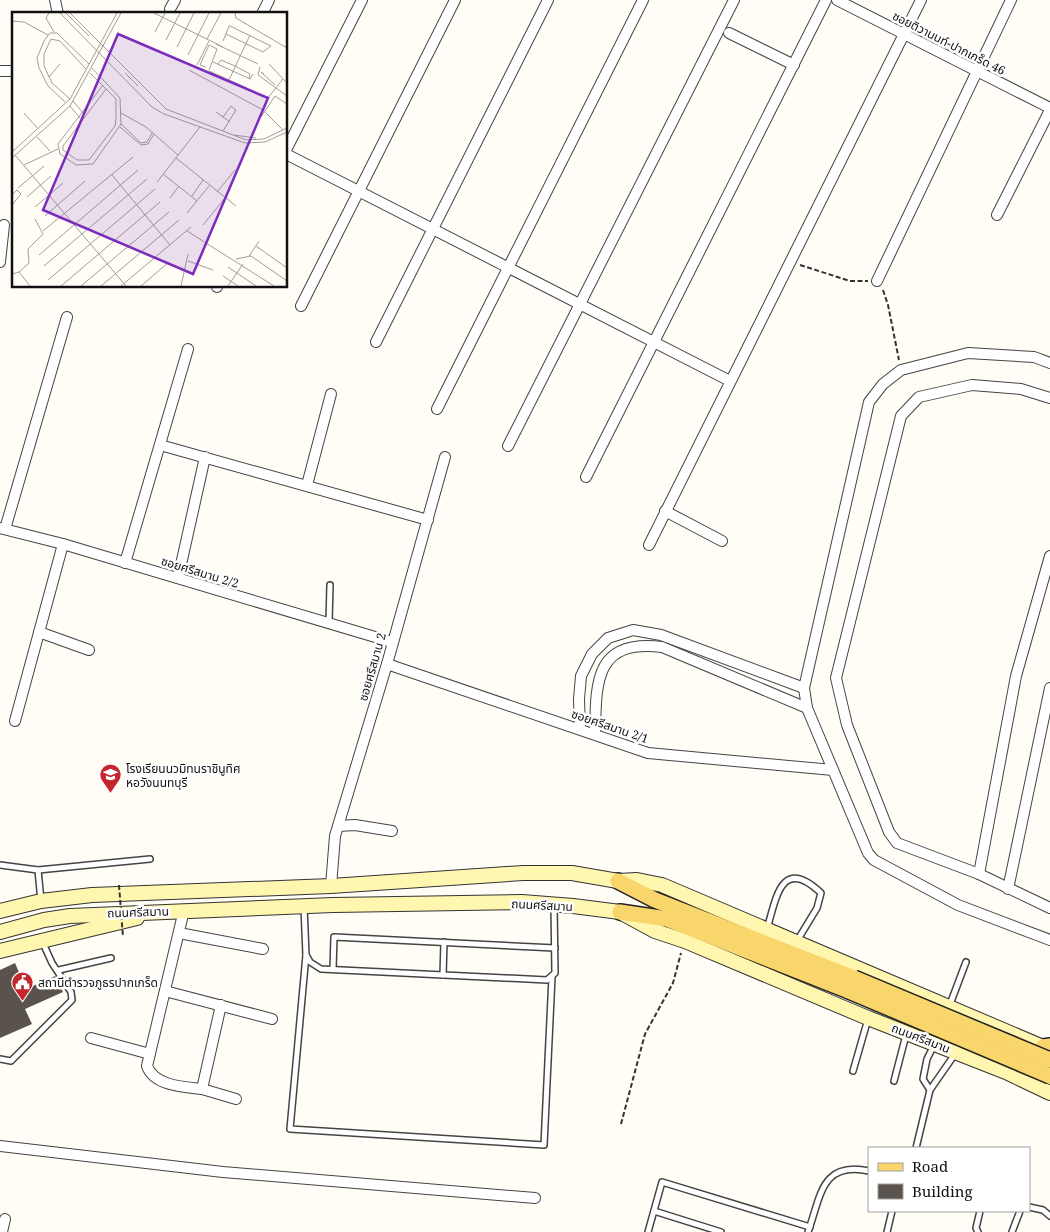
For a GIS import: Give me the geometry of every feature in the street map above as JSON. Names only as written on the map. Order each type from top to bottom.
[{"type":"main road","name":"ถนนศรีสมาน","points":[[0,911],[41,901],[92,895],[331,886],[523,873],[572,874],[618,880],[637,880],[662,885],[1048,1051]]},
{"type":"main road","points":[[618,880],[655,900],[851,985],[1050,1076]]},
{"type":"main road","points":[[0,902],[25,904]]},
{"type":"main road","name":"ถนนศรีสมาน","points":[[0,932],[44,920],[70,916],[304,906],[522,902],[620,912],[655,931],[685,941],[868,1018],[1006,1072],[1050,1093]]},
{"type":"main road","points":[[0,951],[164,911]]},
{"type":"main road","points":[[620,912],[667,918],[851,985],[1048,1051]]},
{"type":"main road","points":[[1006,1072],[1023,1063],[1026,1058],[1024,1046],[1019,1038]]},
{"type":"street","points":[[263,12],[269,0]]},
{"type":"street","points":[[288,148],[362,0]]},
{"type":"street","points":[[301,306],[455,0]]},
{"type":"street","points":[[376,342],[548,0]]},
{"type":"street","points":[[437,409],[643,0]]},
{"type":"street","points":[[508,446],[734,0]]},
{"type":"street","points":[[586,477],[826,0]]},
{"type":"street","name":"ซอยติวานนท์-ปากเกร็ด 46","points":[[836,0],[1050,109]]},
{"type":"street","points":[[650,545],[665,511],[921,0]]},
{"type":"street","points":[[877,281],[1011,0]]},
{"type":"street","points":[[729,33],[794,64]]},
{"type":"street","points":[[997,215],[1050,109]]},
{"type":"street","points":[[288,153],[730,381]]},
{"type":"street","points":[[0,262],[6,225]]},
{"type":"street","points":[[2,528],[66,316]]},
{"type":"street","points":[[125,563],[188,349]]},
{"type":"street","points":[[1050,363],[1034,357],[968,353],[901,370],[883,384],[869,402],[804,688],[807,708],[868,853],[874,860],[958,905],[1050,940]]},
{"type":"street","points":[[1050,398],[1021,389],[972,385],[918,397],[900,416],[836,678],[847,725],[892,838],[897,843],[979,874],[1050,908]]},
{"type":"street","points":[[307,485],[331,394]]},
{"type":"street","points":[[160,445],[428,520]]},
{"type":"street","points":[[178,578],[205,457]]},
{"type":"street","name":"ซอยศรีสมาน 2","points":[[331,886],[335,836],[387,664],[445,457]]},
{"type":"street","points":[[665,511],[722,541]]},
{"type":"street","name":"ซอยศรีสมาน 2/2","points":[[2,528],[63,544],[392,642]]},
{"type":"street","points":[[15,721],[63,544]]},
{"type":"street","points":[[979,874],[1016,676],[1050,556]]},
{"type":"street","points":[[580,729],[581,676],[592,654],[608,638],[633,630],[661,634],[804,688]]},
{"type":"street","points":[[39,632],[89,650]]},
{"type":"street","points":[[674,653],[679,642]]},
{"type":"street","points":[[596,734],[596,698],[603,668],[608,658],[618,650],[640,644],[662,647],[807,708]]},
{"type":"street","name":"ซอยศรีสมาน 2/1","points":[[387,664],[648,753],[833,770]]},
{"type":"street","points":[[1008,889],[1050,688]]},
{"type":"street","points":[[338,826],[355,825],[392,831]]},
{"type":"street","points":[[184,910],[147,1066],[156,1078],[177,1086],[202,1089],[236,1099]]},
{"type":"street","points":[[179,933],[263,949]]},
{"type":"street","points":[[165,991],[272,1019]]},
{"type":"street","points":[[202,1089],[221,1005]]},
{"type":"street","points":[[91,1038],[150,1054]]},
{"type":"street","points":[[0,1146],[223,1172],[535,1198]]},
{"type":"street","points":[[2,1232],[5,1219]]},
{"type":"lane","points":[[329,623],[330,585]]},
{"type":"lane","points":[[0,866],[38,870],[150,859]]},
{"type":"lane","points":[[38,870],[41,901]]},
{"type":"lane","points":[[767,930],[780,886],[787,880],[797,879],[806,882],[821,893],[817,908],[796,942]]},
{"type":"lane","points":[[304,906],[306,955],[290,1129],[544,1145],[552,977],[555,973],[554,904]]},
{"type":"lane","points":[[333,969],[334,937],[555,948]]},
{"type":"lane","points":[[0,1059],[12,1061],[72,1000],[71,992],[59,970],[52,963],[42,940]]},
{"type":"lane","points":[[443,975],[444,942]]},
{"type":"lane","points":[[306,955],[315,966],[333,969],[547,980],[552,977]]},
{"type":"lane","points":[[59,970],[111,958]]},
{"type":"lane","points":[[949,1008],[966,962]]},
{"type":"lane","points":[[853,1071],[868,1018]]},
{"type":"lane","points":[[894,1081],[907,1032]]},
{"type":"lane","points":[[930,1090],[923,1079],[928,1059],[935,1043]]},
{"type":"lane","points":[[916,1147],[930,1090],[957,1052]]},
{"type":"lane","points":[[648,1232],[662,1182],[809,1230],[825,1183],[834,1173],[844,1169],[868,1171]]},
{"type":"lane","points":[[1030,1207],[1043,1210],[1050,1216]]},
{"type":"lane","points":[[654,1211],[721,1232]]},
{"type":"lane","points":[[887,1232],[892,1212]]},
{"type":"lane","points":[[978,1232],[976,1228],[980,1212]]},
{"type":"lane","points":[[1012,1232],[1020,1212]]},
{"type":"path","points":[[791,262],[850,280],[877,281],[885,292],[901,370]]},
{"type":"path","points":[[119,885],[123,937]]},
{"type":"path","points":[[621,1124],[646,1034],[672,983],[685,941]]},
{"type":"building","name":"สถานีตำรวจภูธรปากเกร็ด","points":[[15,963],[26,989],[55,976],[63,992],[25,1009],[32,1024],[0,1038],[0,970]]},
{"type":"place","name":"โรงเรียนนวมิทนราชินูทิศ หอวังนนทบุรี","points":[[110,794]]},
{"type":"place","name":"สถานีตำรวจภูธรปากเกร็ด","points":[[22,1001]]}]
